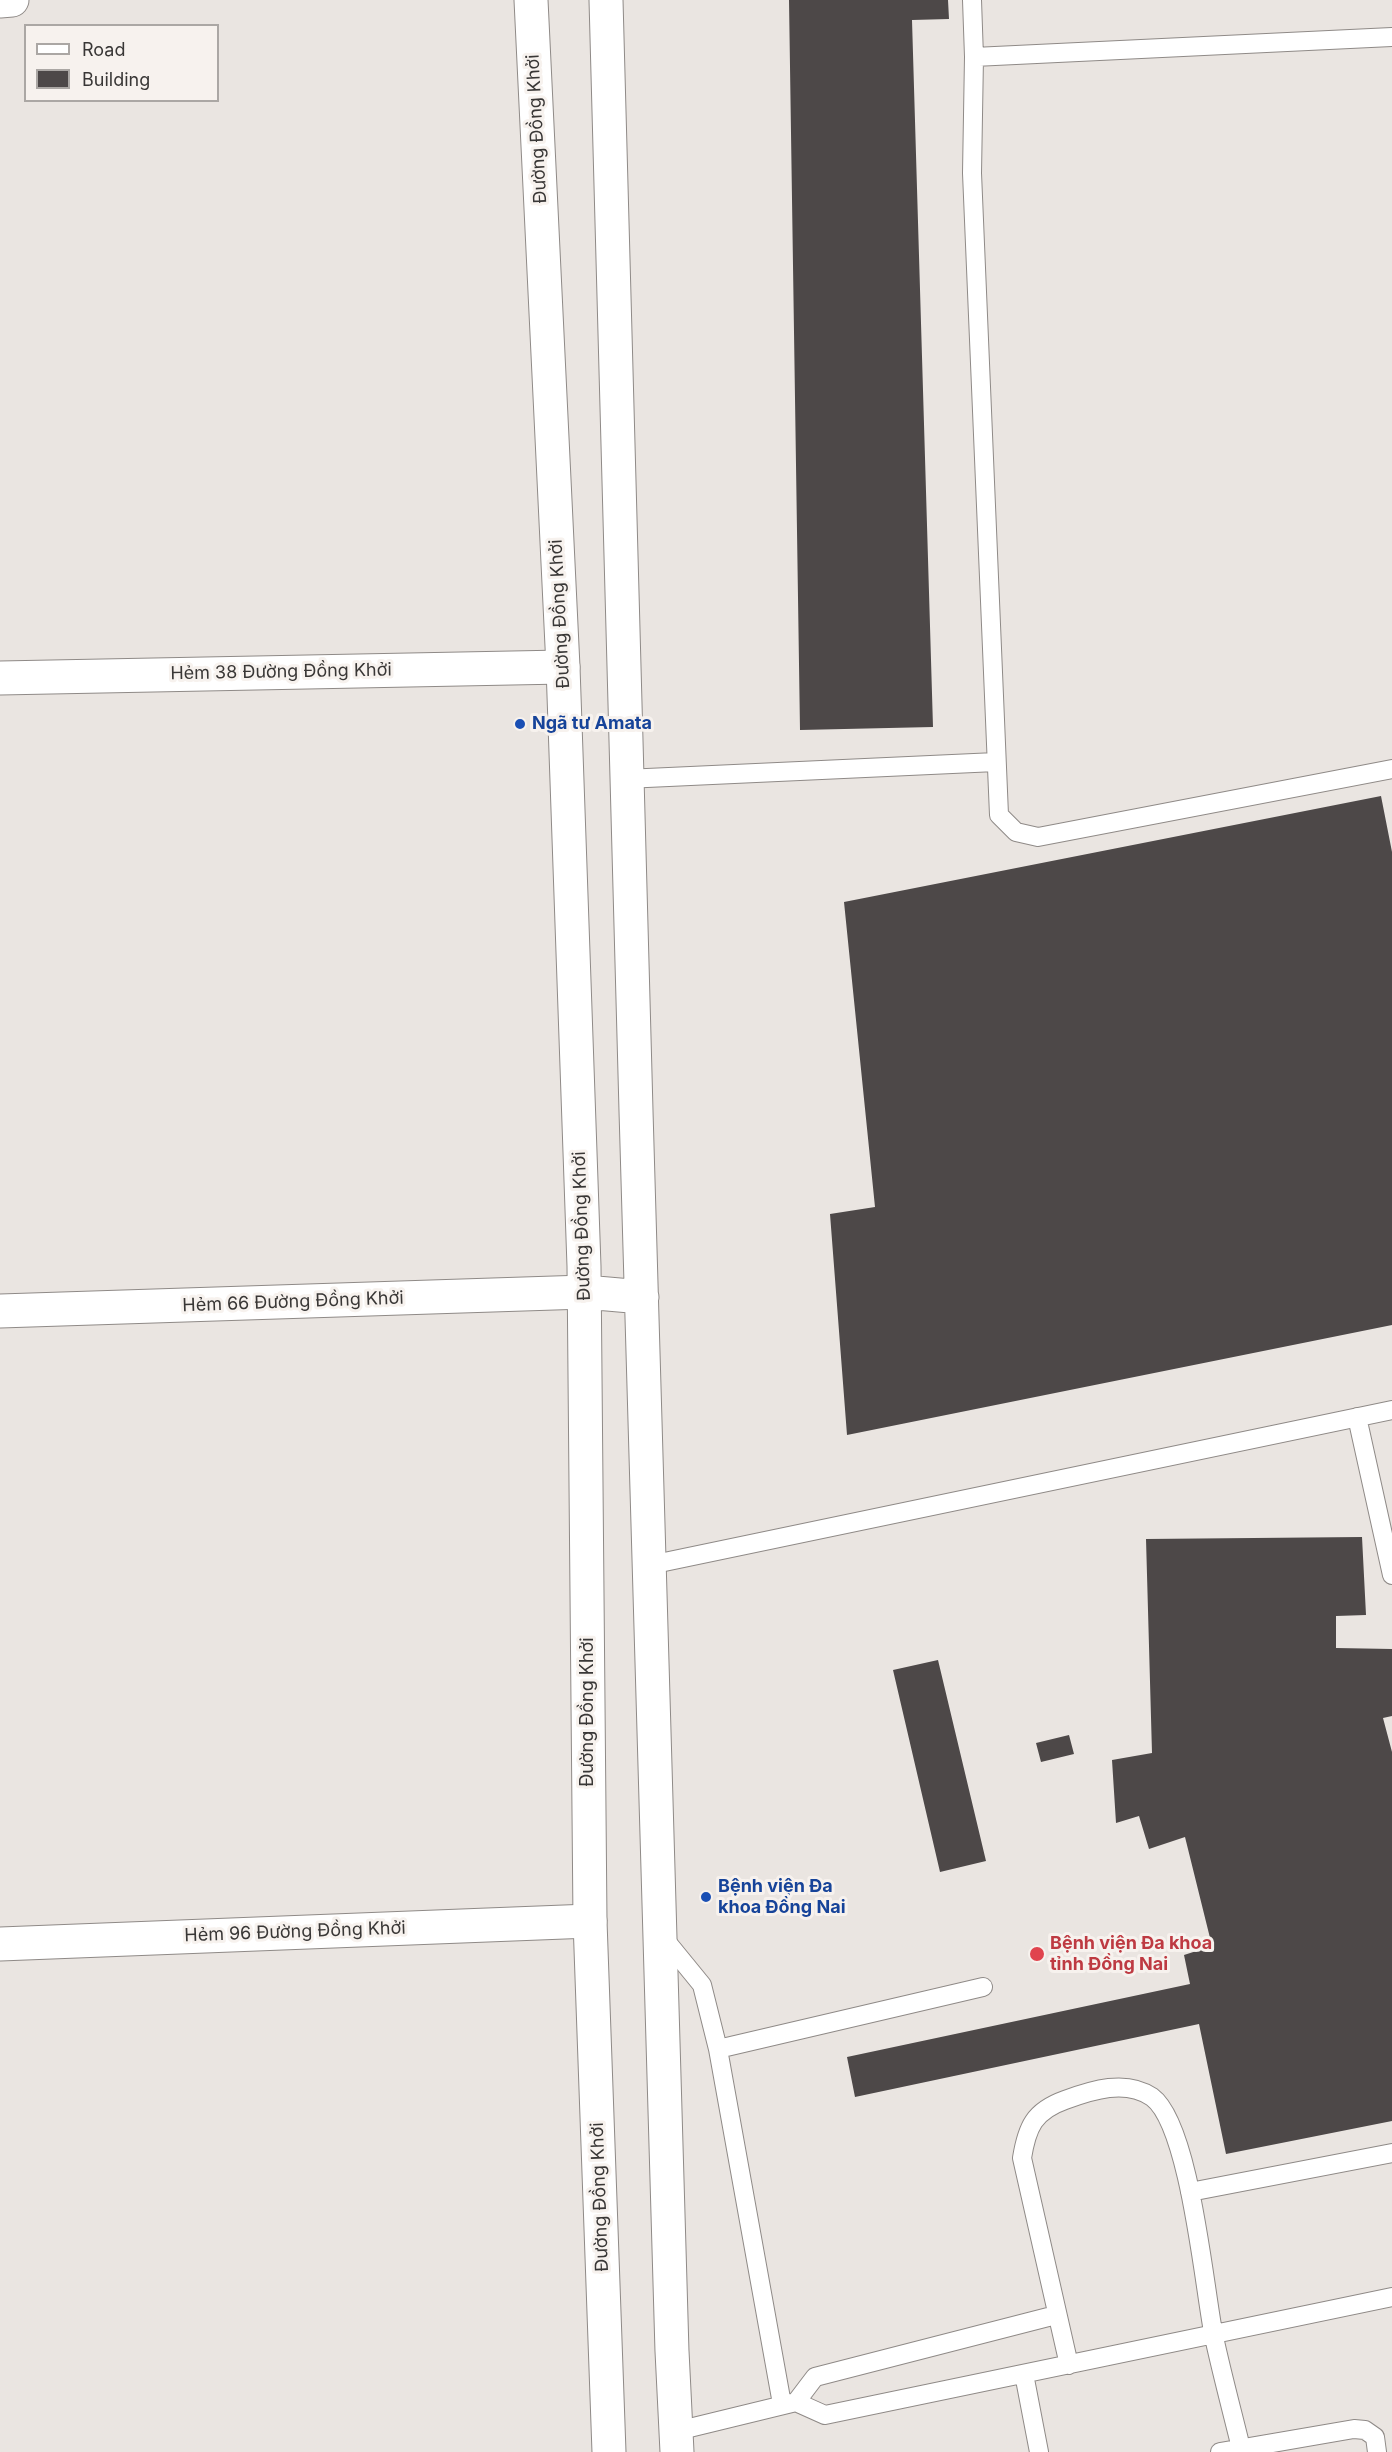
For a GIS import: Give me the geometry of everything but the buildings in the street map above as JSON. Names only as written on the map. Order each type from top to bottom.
[{"type":"main road","points":[[0,1],[12,0]]},
{"type":"main road","name":"Đường Đồng Khởi","points":[[531,0],[563,667],[585,1292],[590,1921],[609,2452]]},
{"type":"main road","points":[[606,0],[625,779],[672,2351],[677,2441]]},
{"type":"main road","name":"Hẻm 38 Đường Đồng Khởi","points":[[0,678],[563,667]]},
{"type":"main road","name":"Hẻm 66 Đường Đồng Khởi","points":[[0,1311],[585,1292],[642,1297]]},
{"type":"main road","name":"Hẻm 96 Đường Đồng Khởi","points":[[0,1944],[590,1921]]},
{"type":"lane","points":[[972,0],[974,57],[972,173],[999,815],[1016,832],[1038,837],[1392,769]]},
{"type":"lane","points":[[974,57],[1392,37]]},
{"type":"lane","points":[[625,779],[996,762]]},
{"type":"lane","points":[[650,1565],[1392,1410]]},
{"type":"lane","points":[[1356,1417],[1392,1575]]},
{"type":"lane","points":[[660,1935],[702,1985],[718,2049],[789,2403]]},
{"type":"lane","points":[[718,2049],[983,1987]]},
{"type":"lane","points":[[1069,2366],[1022,2158],[1025,2142],[1039,2113],[1071,2097],[1121,2086],[1139,2090],[1153,2098],[1165,2114],[1182,2158],[1190,2192],[1214,2336],[1241,2448]]},
{"type":"lane","points":[[1190,2192],[1392,2153]]},
{"type":"lane","points":[[789,2403],[825,2415],[1214,2336],[1392,2297]]},
{"type":"lane","points":[[677,2441],[789,2403],[815,2377],[1056,2314]]},
{"type":"lane","points":[[1024,2374],[1039,2452]]},
{"type":"lane","points":[[1220,2452],[1354,2429],[1365,2430],[1375,2437],[1377,2452]]},
{"type":"place","name":"Ngã tư Amata","points":[[520,724]]},
{"type":"place","name":"Bệnh viện Đa khoa Đồng Nai","points":[[706,1897]]},
{"type":"place","name":"Bệnh viện Đa khoa tỉnh Đồng Nai","points":[[1037,1954]]}]
